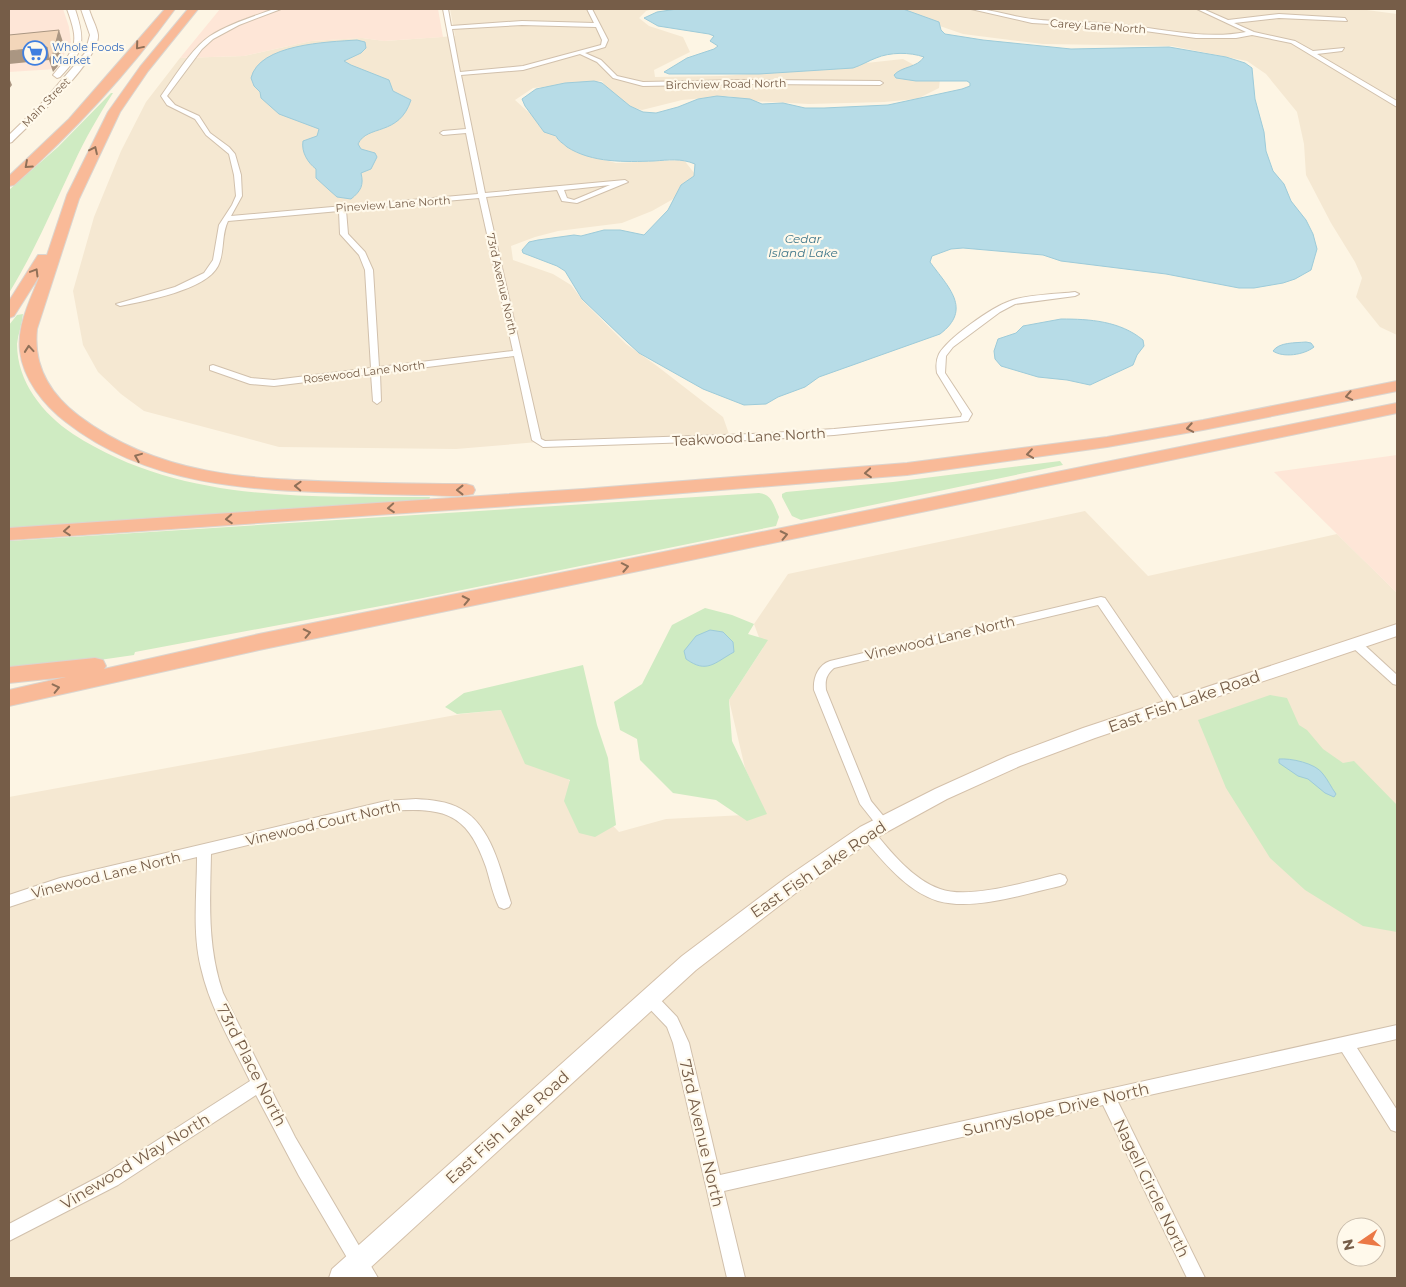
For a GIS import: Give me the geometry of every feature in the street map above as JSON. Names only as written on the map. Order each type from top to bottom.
[{"type":"highway","points":[[9,182],[68,126],[170,9]]},
{"type":"highway","points":[[9,313],[39,266],[100,138],[119,104],[144,69],[193,9]]},
{"type":"highway","points":[[74,195],[32,317],[28,341],[30,363],[41,386],[61,410],[94,436],[131,454],[180,472],[260,484],[450,490],[701,486]]},
{"type":"highway","points":[[9,534],[701,486],[873,472],[1020,455],[1204,425],[1397,386]]},
{"type":"highway","points":[[9,698],[259,642],[1397,408]]},
{"type":"highway","points":[[9,675],[82,668],[259,642]]},
{"type":"street","name":"Main Street","points":[[49,84],[67,65],[76,51],[79,42],[79,32],[71,9]]},
{"type":"street","name":"Main Street","points":[[9,140],[45,105],[89,54],[94,35],[84,9]]},
{"type":"street","points":[[120,304],[147,298],[199,280],[209,274],[216,262],[221,228],[238,200],[239,194],[232,154],[208,134],[196,116],[168,103],[165,100],[166,92],[203,45],[224,30],[253,17],[278,9]]},
{"type":"street","name":"73rd Avenue North","points":[[445,9],[482,196],[536,436]]},
{"type":"street","points":[[458,74],[522,68],[582,53],[604,45],[605,40],[590,9]]},
{"type":"street","name":"Carey Lane North","points":[[974,9],[1032,21],[1123,26],[1196,36],[1236,36],[1252,33]]},
{"type":"street","points":[[1199,9],[1252,33],[1288,40],[1395,102],[1397,106]]},
{"type":"street","points":[[1228,22],[1279,16],[1345,20]]},
{"type":"street","points":[[450,28],[522,23],[598,25]]},
{"type":"street","points":[[1313,53],[1342,49]]},
{"type":"street","name":"Birchview Road North","points":[[582,53],[599,61],[615,77],[643,84],[748,82],[880,83]]},
{"type":"street","points":[[443,133],[470,131]]},
{"type":"street","name":"Pineview Lane North","points":[[226,219],[625,182],[575,202],[564,200],[560,189]]},
{"type":"street","points":[[342,208],[344,234],[362,254],[369,270],[377,401]]},
{"type":"street","name":"Teakwood Lane North","points":[[536,436],[539,442],[551,445],[659,441],[834,432],[964,419],[967,414],[946,383],[940,366],[942,356],[950,345],[997,310],[1013,302],[1075,294]]},
{"type":"street","name":"Rosewood Lane North","points":[[213,368],[250,381],[262,383],[288,382],[517,352]]},
{"type":"street","name":"Vinewood Lane North","points":[[876,829],[820,690],[818,680],[822,672],[830,665],[1101,601],[1172,705]]},
{"type":"street","name":"East Fish Lake Road","points":[[341,1278],[364,1270],[649,998],[729,930],[794,883],[876,829],[941,794],[1014,761],[1172,705],[1397,630]]},
{"type":"street","points":[[1356,644],[1397,681]]},
{"type":"street","name":"Vinewood Court North","points":[[204,851],[386,806],[410,803],[432,804],[452,810],[468,820],[479,833],[488,850],[504,903]]},
{"type":"street","points":[[876,829],[910,878],[941,896],[973,897],[1060,880]]},
{"type":"street","name":"Vinewood Lane North","points":[[9,900],[60,884],[204,851]]},
{"type":"street","name":"73rd Place North","points":[[204,851],[203,928],[212,982],[259,1084],[340,1234],[364,1270]]},
{"type":"street","name":"73rd Avenue North","points":[[649,998],[672,1022],[676,1030],[736,1278]]},
{"type":"street","name":"Sunnyslope Drive North","points":[[714,1185],[1346,1045],[1397,1032]]},
{"type":"street","points":[[1346,1045],[1397,1124]]},
{"type":"street","name":"Vinewood Way North","points":[[9,1233],[112,1179],[259,1084]]},
{"type":"street","name":"Nagell Circle North","points":[[1108,1098],[1196,1278]]},
{"type":"shaded area","points":[[9,9],[63,9],[69,27],[71,42],[56,69],[9,72]]},
{"type":"shaded area","points":[[220,9],[438,9],[443,37],[384,41],[362,38],[311,41],[244,56],[180,58]]},
{"type":"shaded area","points":[[450,9],[653,9],[646,11],[639,18],[649,26],[683,37],[690,52],[654,70],[655,77],[722,76],[793,71],[903,59],[940,79],[939,88],[917,99],[884,102],[809,104],[752,101],[728,96],[682,100],[642,110],[616,103],[602,81],[533,88],[515,100],[557,138],[576,152],[616,163],[684,160],[698,178],[675,198],[652,211],[622,223],[558,231],[511,246],[513,260],[553,274],[571,285],[583,301],[626,344],[723,417],[729,434],[551,441],[456,449],[279,447],[144,411],[121,394],[98,372],[83,345],[73,291],[94,217],[121,151],[146,102],[180,58],[244,56],[311,41],[362,38],[385,41],[455,36]]},
{"type":"shaded area","points":[[902,9],[1359,9],[1397,14],[1397,335],[1380,327],[1356,297],[1362,278],[1306,175],[1304,144],[1297,112],[1266,74],[1247,61],[1172,46],[1043,44],[963,34],[934,24]]},
{"type":"shaded area","points":[[1397,455],[1397,593],[1274,472]]},
{"type":"shaded area","points":[[1085,511],[1148,576],[1337,534],[1397,593],[1397,1278],[9,1278],[9,797],[461,714],[501,710],[619,832],[666,819],[766,814],[745,768],[729,700],[763,648],[754,624],[788,574]]},
{"type":"green space","points":[[113,93],[97,118],[35,245],[9,293],[9,190],[58,147]]},
{"type":"green space","points":[[23,314],[17,344],[18,358],[27,384],[34,396],[42,407],[62,426],[114,457],[157,473],[201,484],[246,491],[338,497],[430,497],[429,500],[9,529],[9,325],[17,315]]},
{"type":"green space","points":[[1060,461],[1063,465],[801,520],[792,516],[782,497],[782,494],[786,492],[893,482]]},
{"type":"green space","points":[[759,493],[770,498],[774,505],[779,517],[776,526],[418,599],[135,652],[134,655],[44,668],[9,669],[9,541]]},
{"type":"green space","points":[[705,608],[732,615],[754,624],[748,634],[768,640],[729,700],[732,741],[767,814],[747,821],[716,800],[673,793],[640,760],[637,739],[620,730],[614,702],[642,684],[672,625]]},
{"type":"green space","points":[[583,665],[597,725],[608,758],[616,825],[595,837],[579,833],[564,801],[570,780],[525,764],[501,710],[457,714],[445,707],[464,693]]},
{"type":"green space","points":[[1270,695],[1287,698],[1299,725],[1307,730],[1323,749],[1343,763],[1354,761],[1397,805],[1397,932],[1363,926],[1305,890],[1270,858],[1226,788],[1198,720]]},
{"type":"water","name":"Cedar Island Lake","points":[[677,9],[903,9],[939,22],[941,30],[945,34],[983,40],[1071,49],[1169,47],[1226,57],[1245,63],[1252,68],[1255,99],[1264,132],[1266,151],[1273,171],[1284,184],[1291,201],[1306,220],[1313,234],[1317,249],[1311,270],[1283,283],[1254,288],[1239,288],[1166,274],[1061,261],[1043,255],[963,248],[951,249],[932,256],[930,262],[950,289],[956,307],[955,316],[950,325],[940,334],[819,377],[805,387],[778,397],[766,404],[744,405],[703,389],[639,353],[582,299],[565,271],[523,253],[522,250],[529,242],[574,235],[581,236],[604,230],[620,230],[644,235],[668,210],[681,185],[694,176],[695,164],[674,160],[609,160],[587,156],[567,147],[556,136],[544,132],[522,99],[536,89],[565,83],[594,81],[602,83],[630,106],[643,112],[656,113],[698,99],[717,96],[750,99],[762,104],[783,103],[805,108],[824,108],[888,105],[962,89],[970,86],[970,83],[967,81],[916,81],[896,78],[894,75],[897,72],[921,61],[924,57],[906,54],[882,56],[853,68],[759,74],[669,74],[664,72],[687,58],[718,46],[710,41],[714,36],[709,34],[658,26],[644,18],[657,12]]},
{"type":"water","points":[[357,40],[365,42],[366,48],[361,53],[344,61],[389,80],[393,91],[411,100],[406,112],[399,120],[368,134],[358,144],[361,149],[375,153],[377,157],[371,169],[361,173],[361,188],[351,199],[337,197],[316,178],[316,169],[306,157],[303,141],[317,136],[319,129],[279,114],[261,98],[260,92],[254,86],[251,78],[257,67],[267,58],[280,52],[312,44]]},
{"type":"water","points":[[1061,319],[1104,322],[1115,325],[1143,340],[1144,346],[1137,355],[1133,365],[1090,385],[1038,377],[1001,366],[995,359],[994,351],[998,339],[1016,333],[1023,326]]},
{"type":"water","points":[[1311,343],[1314,347],[1299,354],[1288,355],[1273,351],[1283,344]]},
{"type":"water","points":[[710,630],[723,632],[733,642],[734,652],[716,663],[705,666],[700,666],[686,659],[684,651],[696,636]]},
{"type":"water","points":[[1279,759],[1296,760],[1320,770],[1336,794],[1334,797],[1325,793],[1308,779],[1298,776],[1279,763]]},
{"type":"building","points":[[59,30],[53,54],[49,59],[47,47],[9,51],[9,35]]},
{"type":"place","name":"Whole Foods Market","points":[[35,53]]}]
